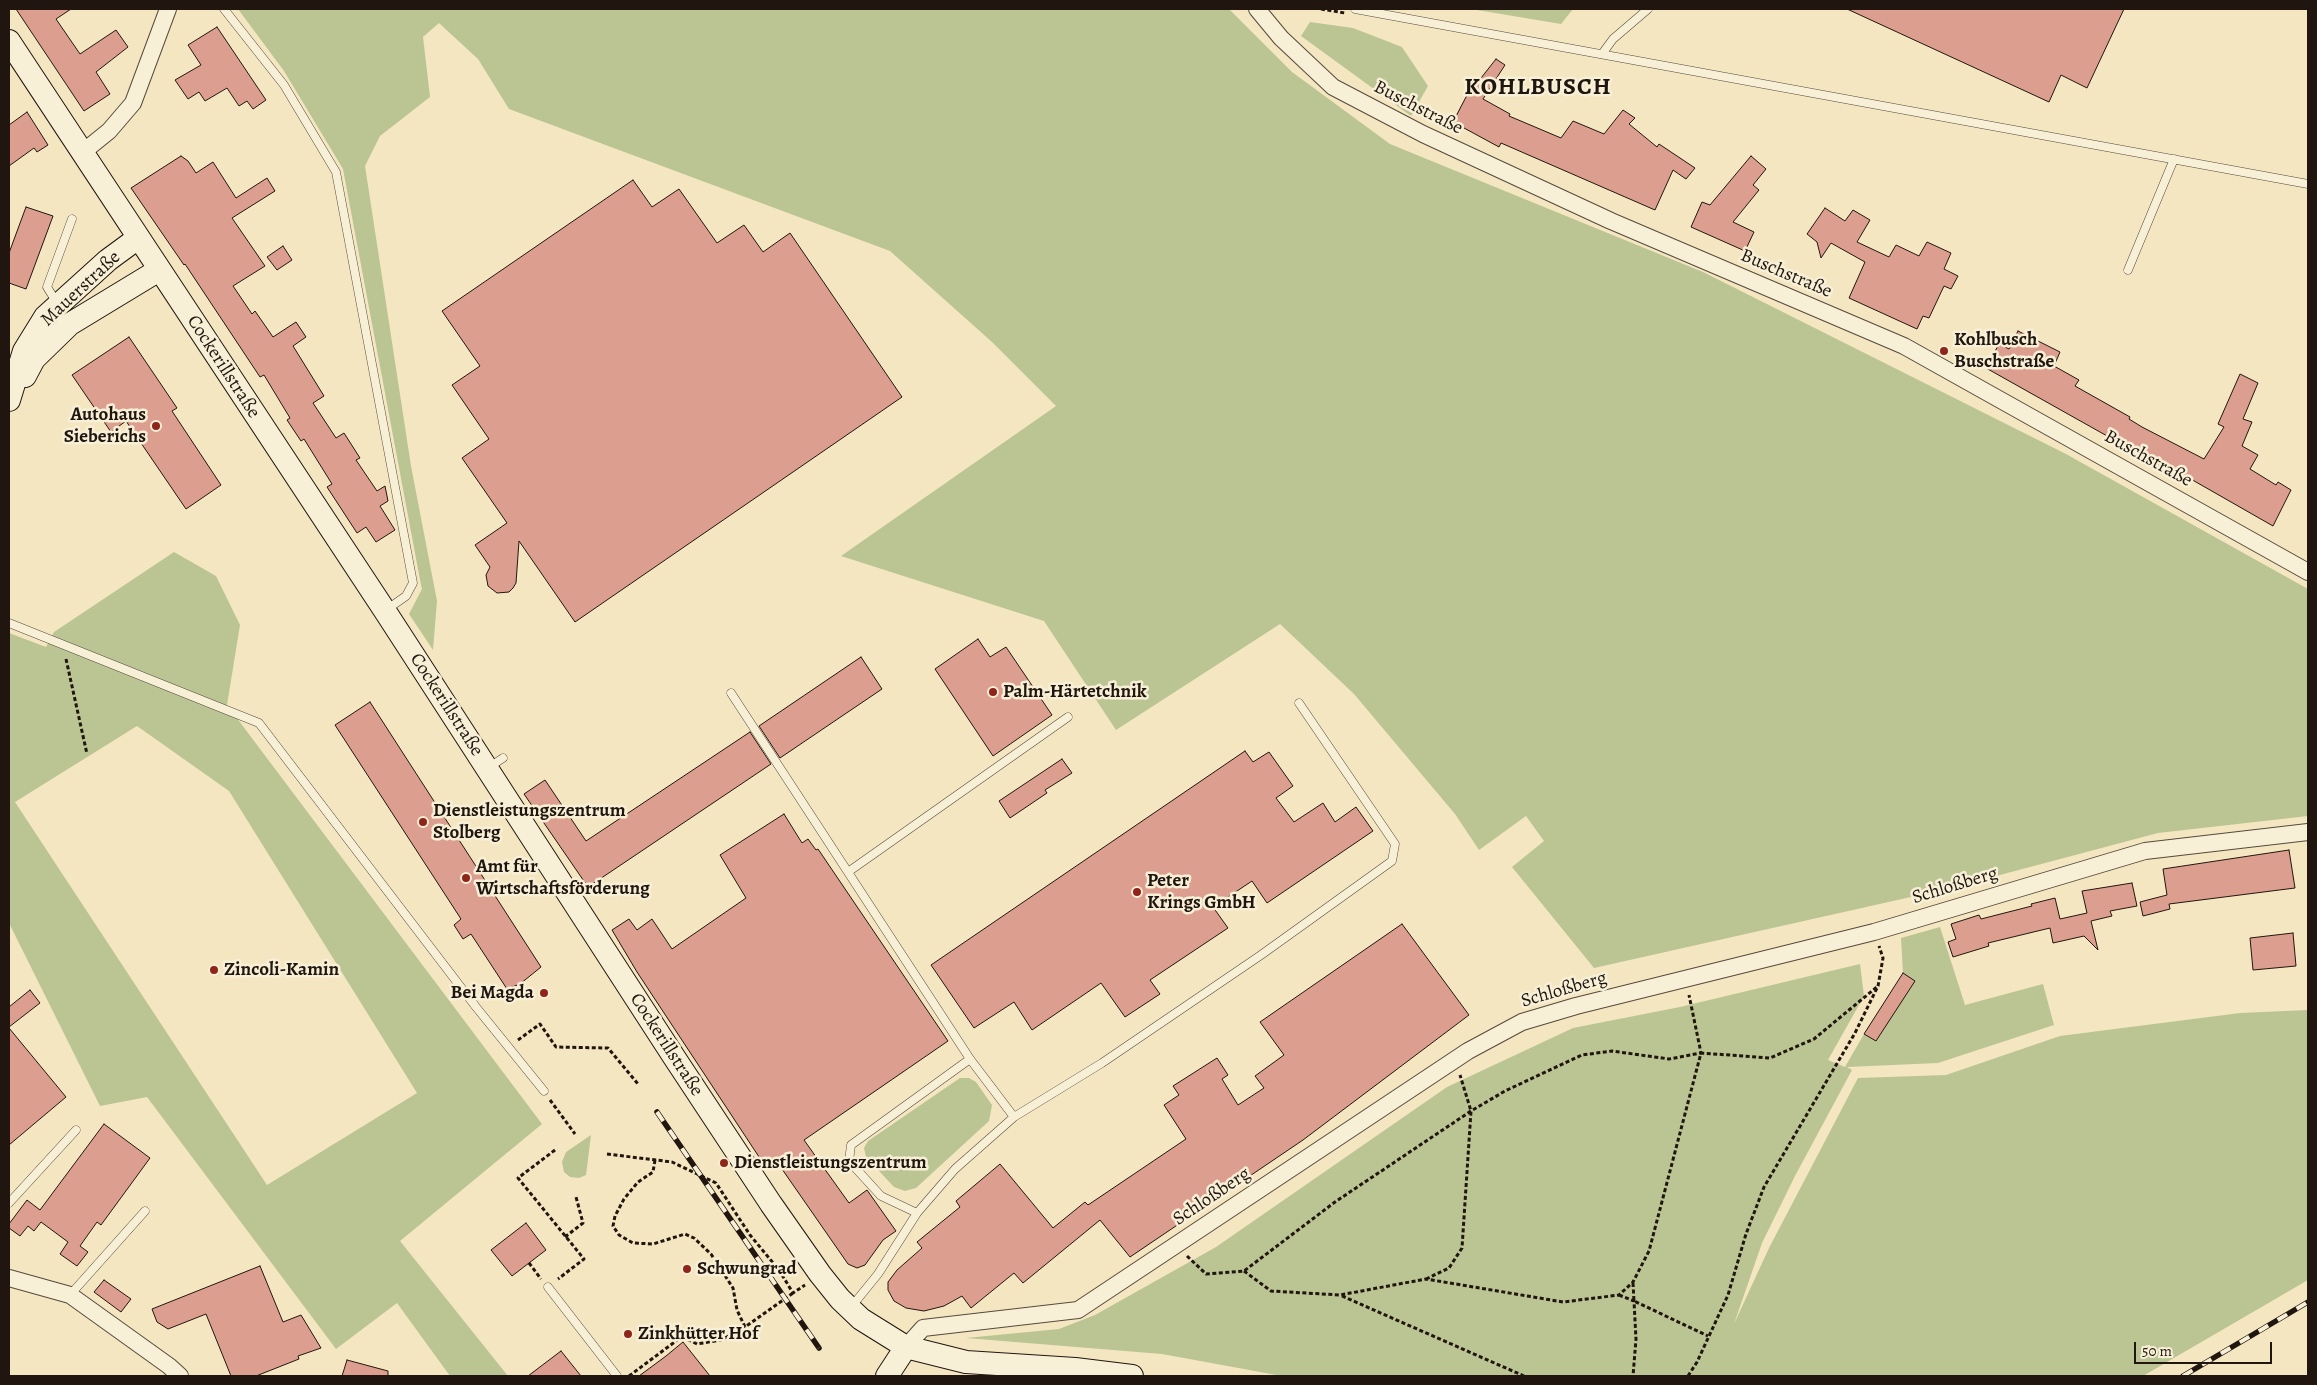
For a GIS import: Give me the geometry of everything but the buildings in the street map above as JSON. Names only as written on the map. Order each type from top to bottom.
[{"type":"main road","name":"Cockerillstraße","points":[[9,41],[385,611],[495,763],[674,1057],[820,1274],[861,1319],[906,1347],[966,1362],[1075,1369],[1132,1376]]},
{"type":"main road","name":"Mauerstraße","points":[[9,401],[64,314],[108,260],[138,238]]},
{"type":"main road","name":"Mauerstraße","points":[[64,314],[159,270]]},
{"type":"main road","points":[[888,1376],[906,1347]]},
{"type":"street","points":[[83,152],[109,131],[133,103],[168,9]]},
{"type":"street","name":"Buschstraße","points":[[1257,9],[1281,38],[1334,87],[1423,134],[1611,221],[1904,346],[2308,572]]},
{"type":"street","name":"Schloßberg","points":[[906,1347],[922,1328],[1078,1310],[1468,1051],[1522,1022],[1576,1006],[1874,932],[2145,851],[2308,832]]},
{"type":"street","points":[[9,1278],[70,1295],[169,1366],[180,1376]]},
{"type":"lane","points":[[224,9],[284,85],[336,172],[413,583],[406,596],[385,611]]},
{"type":"lane","points":[[1355,9],[2308,184]]},
{"type":"lane","points":[[1602,54],[1613,39],[1648,9]]},
{"type":"lane","points":[[2128,270],[2174,159]]},
{"type":"lane","points":[[64,314],[47,287],[72,219]]},
{"type":"lane","points":[[9,623],[259,723],[544,1091]]},
{"type":"lane","points":[[731,693],[970,1058],[1014,1117]]},
{"type":"lane","points":[[850,1309],[878,1274],[917,1213],[955,1169],[1014,1117],[1102,1063],[1262,955],[1392,861],[1395,844],[1299,703]]},
{"type":"lane","points":[[848,872],[1068,717]]},
{"type":"lane","points":[[917,1213],[881,1196],[849,1162],[851,1145],[970,1058]]},
{"type":"lane","points":[[9,1203],[76,1130]]},
{"type":"lane","points":[[70,1295],[145,1211]]},
{"type":"lane","points":[[548,1287],[617,1376]]},
{"type":"path","points":[[63,645],[87,754]]},
{"type":"path","points":[[1688,1376],[1698,1362],[1728,1295],[1746,1234],[1764,1187],[1855,1033],[1878,986],[1883,958],[1874,932]]},
{"type":"path","points":[[1619,1295],[1633,1282],[1649,1251],[1701,1053],[1686,978]]},
{"type":"path","points":[[1176,1246],[1206,1274],[1244,1271],[1335,1202],[1471,1111],[1505,1091],[1582,1055],[1612,1052],[1669,1060],[1701,1053],[1770,1058],[1814,1039],[1878,986]]},
{"type":"path","points":[[509,1048],[540,1024],[556,1047],[608,1048],[638,1084]]},
{"type":"path","points":[[1244,1271],[1271,1291],[1340,1295],[1426,1279],[1449,1268],[1462,1248],[1471,1111],[1455,1060]]},
{"type":"path","points":[[555,1106],[575,1134]]},
{"type":"path","points":[[529,1263],[548,1287],[584,1259],[518,1178],[555,1150]]},
{"type":"path","points":[[607,1154],[672,1162],[716,1183],[750,1234],[779,1270],[793,1293]]},
{"type":"path","points":[[654,1160],[653,1172],[638,1182],[624,1198],[615,1216],[614,1226],[619,1235],[633,1243],[652,1244],[685,1234],[694,1238],[711,1254],[733,1288],[737,1310],[745,1327]]},
{"type":"path","points":[[566,1237],[583,1223],[576,1197]]},
{"type":"path","points":[[629,1376],[680,1338],[697,1344],[721,1340],[745,1327],[820,1274]]},
{"type":"path","points":[[1426,1279],[1563,1302],[1619,1295],[1708,1336]]},
{"type":"path","points":[[1633,1282],[1636,1339],[1633,1376]]},
{"type":"path","points":[[1340,1295],[1524,1376]]},
{"type":"green space","points":[[238,9],[1229,9],[1292,72],[1390,144],[1703,272],[2066,454],[2308,589],[2308,816],[2158,833],[1951,888],[1594,968],[1512,867],[1544,841],[1526,816],[1479,850],[1455,814],[1354,694],[1280,624],[1116,730],[1044,621],[841,556],[1056,406],[992,342],[890,251],[509,109],[478,59],[439,23],[423,37],[430,97],[380,136],[365,166],[411,466],[437,601],[433,650],[409,614],[422,589],[343,169],[284,71]]},
{"type":"green space","points":[[1471,9],[1573,9],[1561,24]]},
{"type":"green space","points":[[1310,22],[1353,28],[1402,47],[1428,86],[1411,116],[1301,36]]},
{"type":"green space","points":[[174,552],[216,576],[240,625],[227,705],[542,1124],[400,1241],[508,1376],[450,1376],[397,1303],[336,1349],[147,1097],[100,1106],[9,923],[9,633],[46,647],[54,632]],"holes":[[[137,726],[229,791],[417,1093],[267,1185],[15,802]]]},
{"type":"green space","points":[[1940,927],[1965,1005],[2043,984],[2054,1025],[1938,1063],[1847,1067],[1852,1070],[1795,1176],[1762,1243],[1734,1324],[1769,1248],[1858,1078],[1946,1075],[2060,1036],[2240,1013],[2308,1010],[2308,1280],[2143,1376],[1282,1376],[1162,1354],[966,1338],[1059,1329],[1095,1315],[1216,1247],[1447,1087],[1573,1028],[1680,1007],[1860,964],[1864,996],[1828,1060],[1845,1067],[1903,973],[1901,938]]},
{"type":"green space","points":[[960,1078],[969,1078],[976,1082],[992,1105],[989,1121],[916,1188],[905,1191],[894,1187],[866,1157],[864,1148],[868,1141]]},
{"type":"green space","points":[[591,1135],[586,1175],[579,1178],[570,1177],[564,1172],[562,1162],[566,1152]]},
{"type":"railway","points":[[657,1112],[819,1348]]},
{"type":"railway","points":[[2183,1376],[2308,1302]]},
{"type":"place","name":"Kohlbusch Buschstraße","points":[[1944,351]]},
{"type":"place","name":"Autohaus Sieberichs","points":[[156,426]]},
{"type":"place","name":"Palm-Härtetchnik","points":[[993,692]]},
{"type":"place","name":"Dienstleistungszentrum Stolberg","points":[[423,822]]},
{"type":"place","name":"Amt für Wirtschaftsförderung","points":[[466,878]]},
{"type":"place","name":"Peter Krings GmbH","points":[[1137,892]]},
{"type":"place","name":"Zincoli-Kamin","points":[[214,970]]},
{"type":"place","name":"Bei Magda","points":[[544,993]]},
{"type":"place","name":"Dienstleistungszentrum","points":[[724,1163]]},
{"type":"place","name":"Schwungrad","points":[[687,1269]]},
{"type":"place","name":"Zinkhütter Hof","points":[[628,1334]]},
{"type":"district","name":"KOHLBUSCH","points":[[1538,88]]}]
